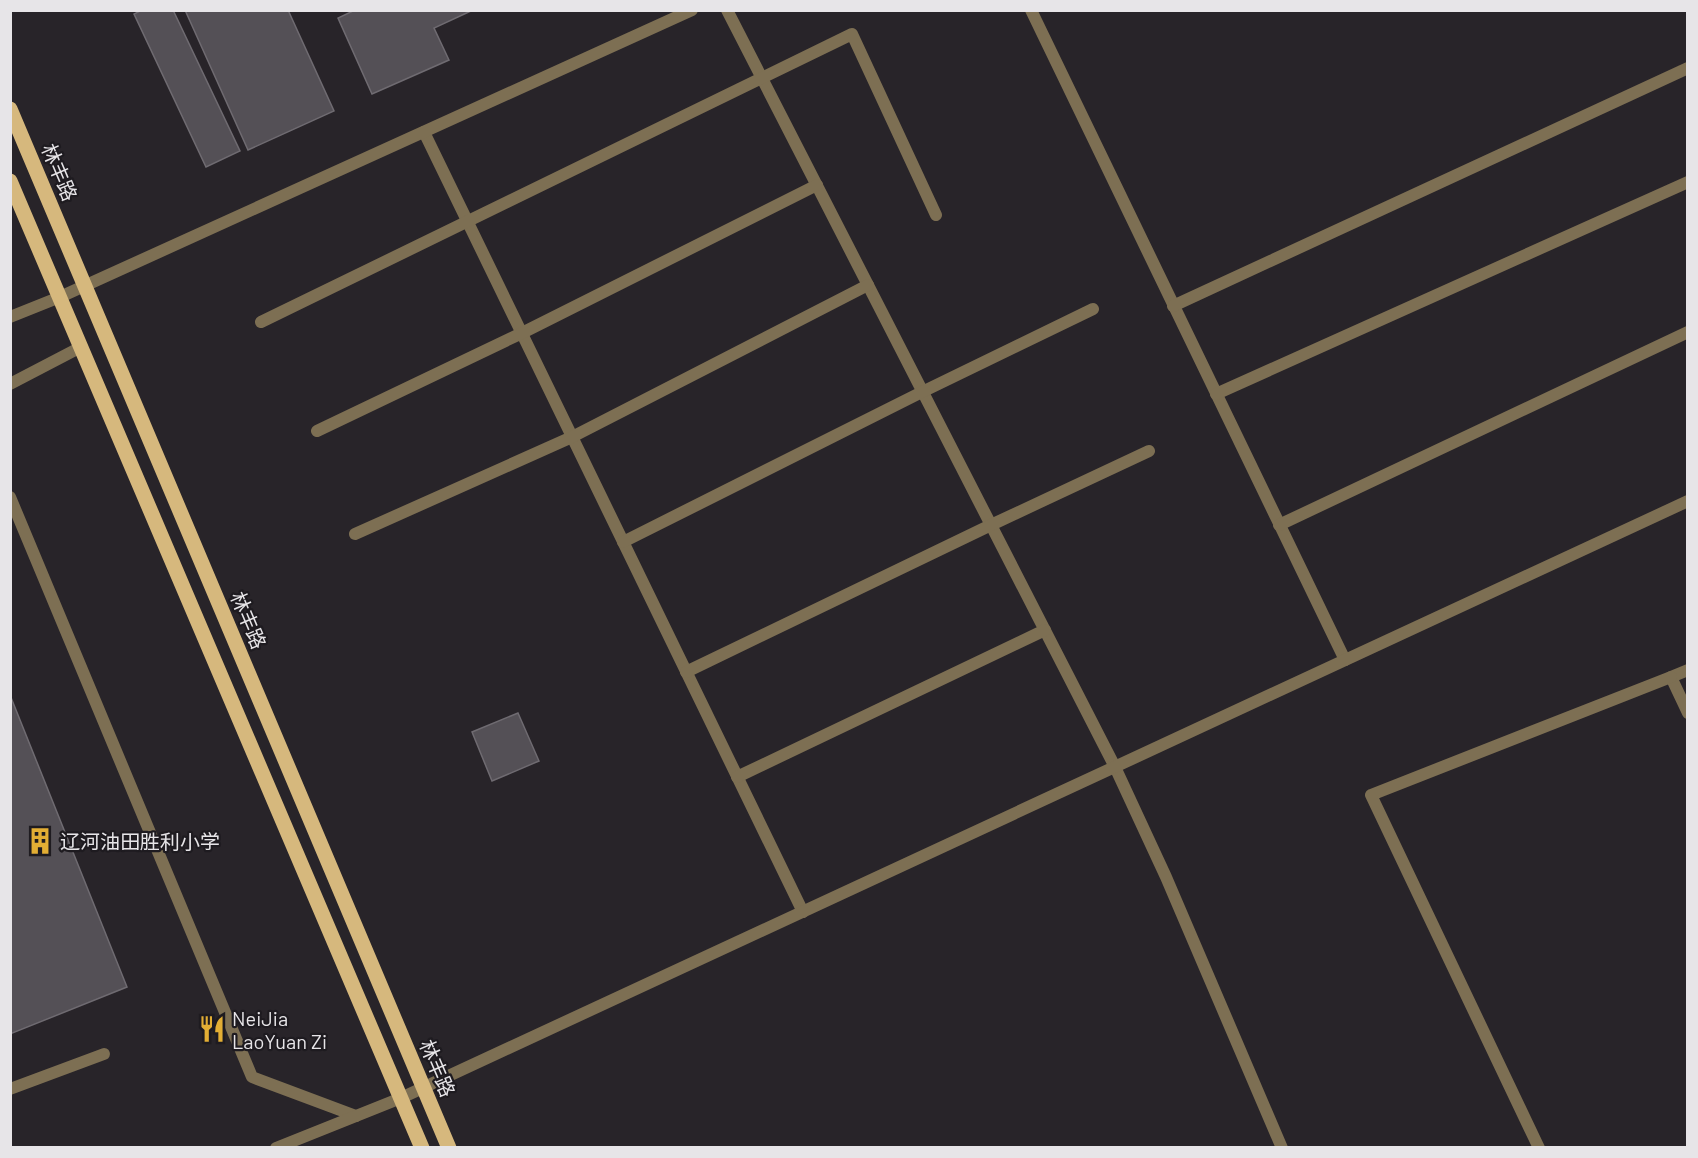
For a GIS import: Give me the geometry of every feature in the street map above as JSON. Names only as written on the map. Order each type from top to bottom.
[{"type":"main road","name":"林丰路","points":[[10,109],[449,1148]]},
{"type":"main road","points":[[10,181],[422,1148]]},
{"type":"street","points":[[10,316],[60,297],[693,10]]},
{"type":"street","points":[[727,10],[1115,767],[1166,877],[1282,1148]]},
{"type":"street","points":[[1031,10],[1345,660]]},
{"type":"street","points":[[261,322],[852,34],[936,215]]},
{"type":"street","points":[[1173,306],[1688,68]]},
{"type":"street","points":[[424,132],[803,912]]},
{"type":"street","points":[[1216,394],[1688,182]]},
{"type":"street","points":[[317,431],[522,333],[817,185]]},
{"type":"street","points":[[355,534],[572,437],[868,285]]},
{"type":"street","points":[[623,542],[1093,309]]},
{"type":"street","points":[[1279,525],[1688,332]]},
{"type":"street","points":[[10,384],[81,347]]},
{"type":"street","points":[[686,672],[1149,451]]},
{"type":"street","points":[[10,497],[252,1077],[356,1116]]},
{"type":"street","points":[[276,1148],[423,1088],[1345,660],[1686,506]]},
{"type":"street","points":[[737,777],[1045,630]]},
{"type":"street","points":[[1539,1148],[1371,795],[1688,670]]},
{"type":"street","points":[[1671,677],[1688,713]]},
{"type":"street","points":[[10,1089],[104,1054]]},
{"type":"building","points":[[142,10],[173,10],[240,151],[206,167],[134,14]]},
{"type":"building","points":[[185,10],[288,10],[334,111],[248,150]]},
{"type":"building","points":[[355,10],[473,10],[434,28],[449,60],[372,94],[338,18]]},
{"type":"building","name":"辽河油田胜利小学","points":[[10,695],[127,987],[10,1034]]},
{"type":"building","points":[[518,713],[539,761],[492,781],[472,732]]},
{"type":"place","name":"辽河油田胜利小学","points":[[40,841]]},
{"type":"place","name":"NeiJia LaoYuan Zi","points":[[212,1029]]}]
